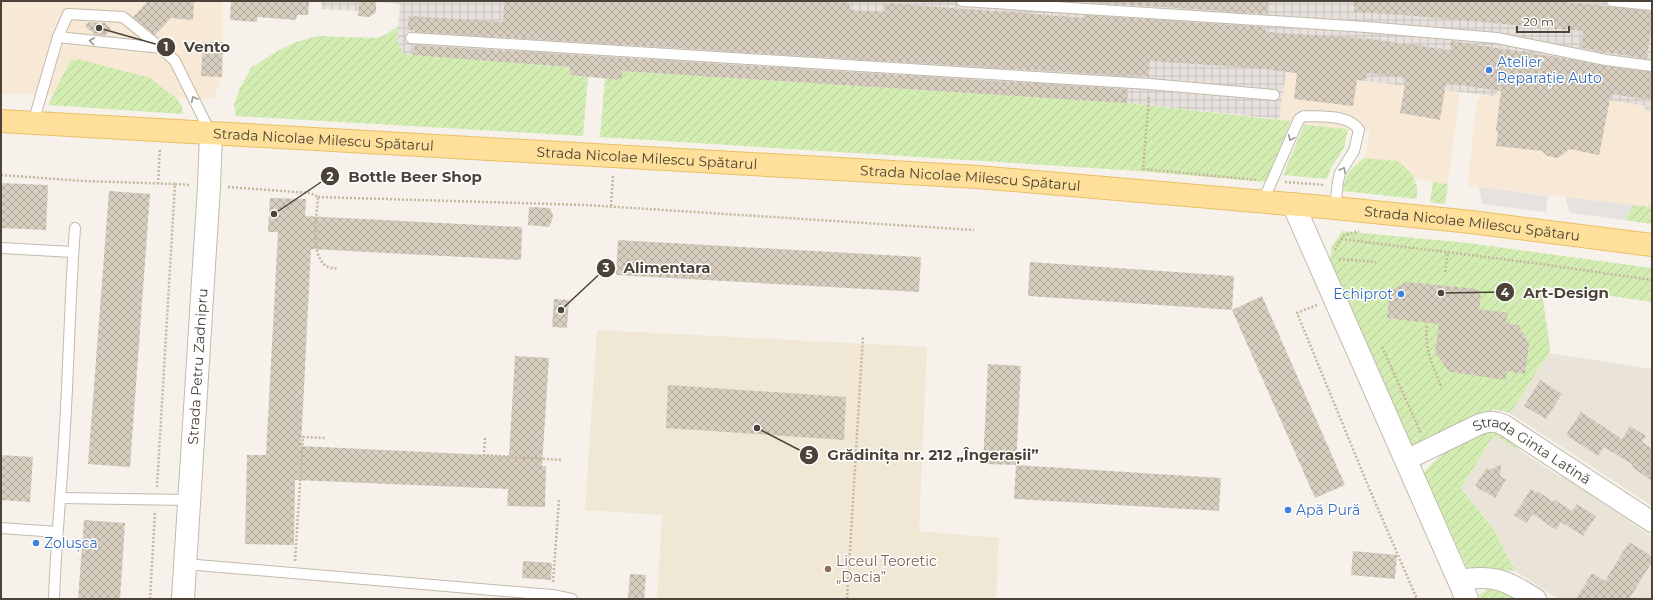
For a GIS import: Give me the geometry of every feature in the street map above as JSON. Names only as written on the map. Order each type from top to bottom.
[{"type":"main road","name":"Strada Nicolae Milescu Spătarul","points":[[1,121],[978,177],[1292,204]]},
{"type":"main road","name":"Strada Nicolae Milescu Spătaru","points":[[1292,204],[1471,222],[1652,245]]},
{"type":"street","name":"Strada Petru Zadnipru","points":[[183,599],[211,134]]},
{"type":"street","points":[[1292,204],[1462,589],[1478,577],[1498,579],[1511,584],[1536,599]]},
{"type":"street","name":"Strada Ginta Latină","points":[[1406,460],[1480,424],[1496,422],[1504,425],[1652,522]]},
{"type":"lane","points":[[962,1],[1366,27],[1497,38],[1606,60],[1652,66]]},
{"type":"lane","points":[[1612,1],[1652,5]]},
{"type":"lane","points":[[33,123],[58,37],[68,14],[123,17],[176,62],[211,134]]},
{"type":"lane","points":[[58,37],[161,48]]},
{"type":"lane","points":[[411,38],[1149,84],[1274,95]]},
{"type":"lane","points":[[1263,202],[1299,119],[1304,116],[1341,119],[1351,121],[1359,130],[1354,151],[1340,173],[1335,208]]},
{"type":"lane","points":[[54,599],[57,532],[61,498],[75,228]]},
{"type":"lane","points":[[1,248],[73,252]]},
{"type":"lane","points":[[61,498],[189,500]]},
{"type":"lane","points":[[1,528],[57,532]]},
{"type":"lane","points":[[185,564],[552,595],[572,599]]},
{"type":"path","points":[[1149,84],[1149,105],[1143,169],[1337,186]]},
{"type":"path","points":[[158,184],[161,131]]},
{"type":"path","points":[[611,206],[615,156]]},
{"type":"path","points":[[1,175],[175,184],[150,599]]},
{"type":"path","points":[[209,186],[310,193],[318,197],[611,206],[974,230]]},
{"type":"path","points":[[318,197],[315,240],[319,257],[326,266],[338,269]]},
{"type":"path","points":[[1334,253],[1335,248],[1343,236],[1363,230]]},
{"type":"path","points":[[1341,239],[1652,280]]},
{"type":"path","points":[[1446,272],[1448,253]]},
{"type":"path","points":[[1334,259],[1376,262]]},
{"type":"path","points":[[1324,303],[1297,313],[1368,488],[1417,599]]},
{"type":"path","points":[[1427,326],[1425,340],[1428,354],[1442,388]]},
{"type":"path","points":[[847,599],[863,336]]},
{"type":"path","points":[[1382,347],[1429,449]]},
{"type":"path","points":[[294,574],[303,437],[325,438]]},
{"type":"path","points":[[485,438],[484,454],[562,460]]},
{"type":"path","points":[[552,595],[559,500]]},
{"type":"shaded area","points":[[1,1],[223,1],[222,77],[214,99],[1,94]]},
{"type":"shaded area","points":[[321,1],[1652,1],[1652,112],[1645,111],[1645,106],[1499,82],[1497,94],[1495,96],[1286,72],[1279,119],[1127,103],[621,80],[570,75],[570,67],[404,54],[397,40],[400,4],[376,2],[376,12],[369,17],[358,16],[358,11],[321,9]]},
{"type":"shaded area","points":[[1285,72],[1460,91],[1448,184],[1362,171],[1370,132],[1304,125],[1279,119]]},
{"type":"shaded area","points":[[1499,82],[1645,106],[1645,111],[1652,112],[1652,207],[1467,186],[1477,100],[1484,94],[1497,94]]},
{"type":"shaded area","points":[[1479,187],[1548,196],[1546,212],[1482,204]]},
{"type":"shaded area","points":[[1565,197],[1633,205],[1625,220],[1570,213]]},
{"type":"shaded area","points":[[597,330],[927,347],[919,531],[999,538],[996,599],[657,599],[662,515],[585,510]]},
{"type":"shaded area","points":[[1549,353],[1652,369],[1652,506],[1510,413]]},
{"type":"shaded area","points":[[1494,434],[1561,477],[1563,475],[1652,537],[1652,599],[1558,599],[1515,571],[1494,530],[1461,488]]},
{"type":"green space","points":[[398,26],[397,40],[404,54],[570,67],[570,75],[588,77],[583,136],[236,116],[234,104],[240,88],[251,68],[274,53],[293,43],[318,36],[376,38],[385,35]]},
{"type":"green space","points":[[78,59],[150,78],[177,99],[182,106],[183,114],[48,105],[70,61]]},
{"type":"green space","points":[[623,71],[1127,103],[1291,121],[1266,182],[1139,171],[600,137],[605,78]]},
{"type":"green space","points":[[1304,125],[1348,129],[1344,148],[1331,168],[1327,179],[1283,175]]},
{"type":"green space","points":[[1364,158],[1398,161],[1412,174],[1417,187],[1417,199],[1343,191],[1345,180],[1349,172]]},
{"type":"green space","points":[[1433,182],[1448,184],[1445,204],[1430,202]]},
{"type":"green space","points":[[1633,205],[1652,207],[1652,224],[1625,220]]},
{"type":"green space","points":[[1342,231],[1468,243],[1652,268],[1652,302],[1541,286],[1550,347],[1549,353],[1510,413],[1493,409],[1411,448],[1330,259],[1332,246]]},
{"type":"green space","points":[[1491,429],[1497,431],[1522,447],[1519,450],[1494,435],[1461,488],[1494,530],[1515,571],[1467,568],[1424,473],[1430,465],[1446,453],[1463,442]]},
{"type":"green space","points":[[1492,587],[1521,599],[1480,599],[1479,595]]},
{"type":"building","points":[[148,1],[194,1],[193,20],[171,18],[155,35],[133,17]]},
{"type":"building","points":[[231,1],[309,1],[308,15],[297,15],[296,20],[257,17],[257,22],[230,20]]},
{"type":"building","points":[[359,1],[376,1],[376,12],[369,17],[358,16]]},
{"type":"building","points":[[504,1],[824,1],[850,3],[850,10],[885,12],[885,3],[1085,18],[1085,15],[1266,27],[1266,32],[1371,39],[1450,50],[1451,41],[1605,66],[1652,72],[1652,100],[1611,94],[1599,155],[1570,149],[1558,158],[1547,156],[1542,151],[1496,146],[1498,133],[1496,130],[1501,91],[1446,83],[1440,120],[1400,113],[1406,78],[1367,73],[1366,81],[1357,80],[1353,106],[1294,99],[1297,73],[1255,68],[1150,61],[1149,76],[1128,76],[415,32],[415,30],[407,30],[409,16],[503,22]]},
{"type":"building","points":[[1086,1],[1268,1],[1267,14]]},
{"type":"building","points":[[1354,1],[1555,1],[1652,11],[1647,59],[1581,48],[1583,31],[1354,12]]},
{"type":"building","points":[[89,22],[105,23],[111,29],[105,36],[94,34],[85,26]]},
{"type":"building","points":[[203,42],[223,42],[222,77],[201,76]]},
{"type":"building","points":[[414,45],[1128,89],[1127,103],[623,71],[621,80],[570,75],[570,67],[413,55]]},
{"type":"building","points":[[1,183],[48,185],[46,230],[1,228]]},
{"type":"building","points":[[109,191],[150,194],[130,467],[88,464]]},
{"type":"building","points":[[270,198],[306,199],[305,216],[522,227],[521,260],[311,249],[301,446],[509,456],[515,356],[549,358],[542,466],[546,466],[545,507],[507,506],[508,489],[295,480],[294,545],[245,544],[247,455],[266,455],[278,232],[268,232]]},
{"type":"building","points":[[529,207],[550,208],[553,215],[549,227],[528,225]]},
{"type":"building","points":[[618,240],[921,257],[919,292],[616,275]]},
{"type":"building","points":[[1030,262],[1234,276],[1232,310],[1028,296]]},
{"type":"building","points":[[1406,282],[1477,289],[1481,297],[1479,309],[1508,313],[1506,323],[1518,325],[1529,344],[1525,374],[1507,371],[1506,380],[1450,372],[1435,353],[1439,324],[1387,318],[1390,291]]},
{"type":"building","points":[[1262,296],[1345,485],[1315,498],[1232,310]]},
{"type":"building","points":[[554,299],[569,300],[567,328],[552,327]]},
{"type":"building","points":[[988,364],[1021,366],[1016,465],[983,464]]},
{"type":"building","points":[[1540,380],[1562,394],[1546,419],[1524,406]]},
{"type":"building","points":[[668,385],[846,397],[844,440],[666,428]]},
{"type":"building","points":[[1581,412],[1622,439],[1630,426],[1646,436],[1642,442],[1652,449],[1652,481],[1632,467],[1633,465],[1604,447],[1598,456],[1566,435]]},
{"type":"building","points":[[1,455],[33,457],[30,502],[1,500]]},
{"type":"building","points":[[1501,464],[1500,476],[1506,480],[1495,498],[1475,486],[1487,468],[1490,470]]},
{"type":"building","points":[[1016,465],[1221,478],[1219,511],[1014,499]]},
{"type":"building","points":[[1531,489],[1536,493],[1537,491],[1554,502],[1555,500],[1572,511],[1577,504],[1596,516],[1583,536],[1561,522],[1556,530],[1533,514],[1526,523],[1514,515]]},
{"type":"building","points":[[84,520],[125,523],[120,599],[78,599]]},
{"type":"building","points":[[1629,542],[1652,556],[1652,562],[1629,599],[1576,599],[1592,573],[1605,581]]},
{"type":"building","points":[[1353,551],[1397,555],[1395,579],[1351,575]]},
{"type":"building","points":[[523,561],[552,563],[551,580],[522,578]]},
{"type":"building","points":[[630,574],[646,575],[644,599],[628,599]]},
{"type":"place","name":"Vento","points":[[99,28]]},
{"type":"place","name":"Atelier Reparație Auto","points":[[1489,70]]},
{"type":"place","name":"Bottle Beer Shop","points":[[274,214]]},
{"type":"place","name":"Art-Design","points":[[1441,293]]},
{"type":"place","name":"Echiprot","points":[[1401,294]]},
{"type":"place","name":"Alimentara","points":[[561,310]]},
{"type":"place","name":"Grădinița nr. 212 „Îngerașii”","points":[[757,428]]},
{"type":"place","name":"Apă Pură","points":[[1288,510]]},
{"type":"place","name":"Zolușca","points":[[36,543]]},
{"type":"place","name":"Liceul Teoretic „Dacia”","points":[[828,569]]}]
